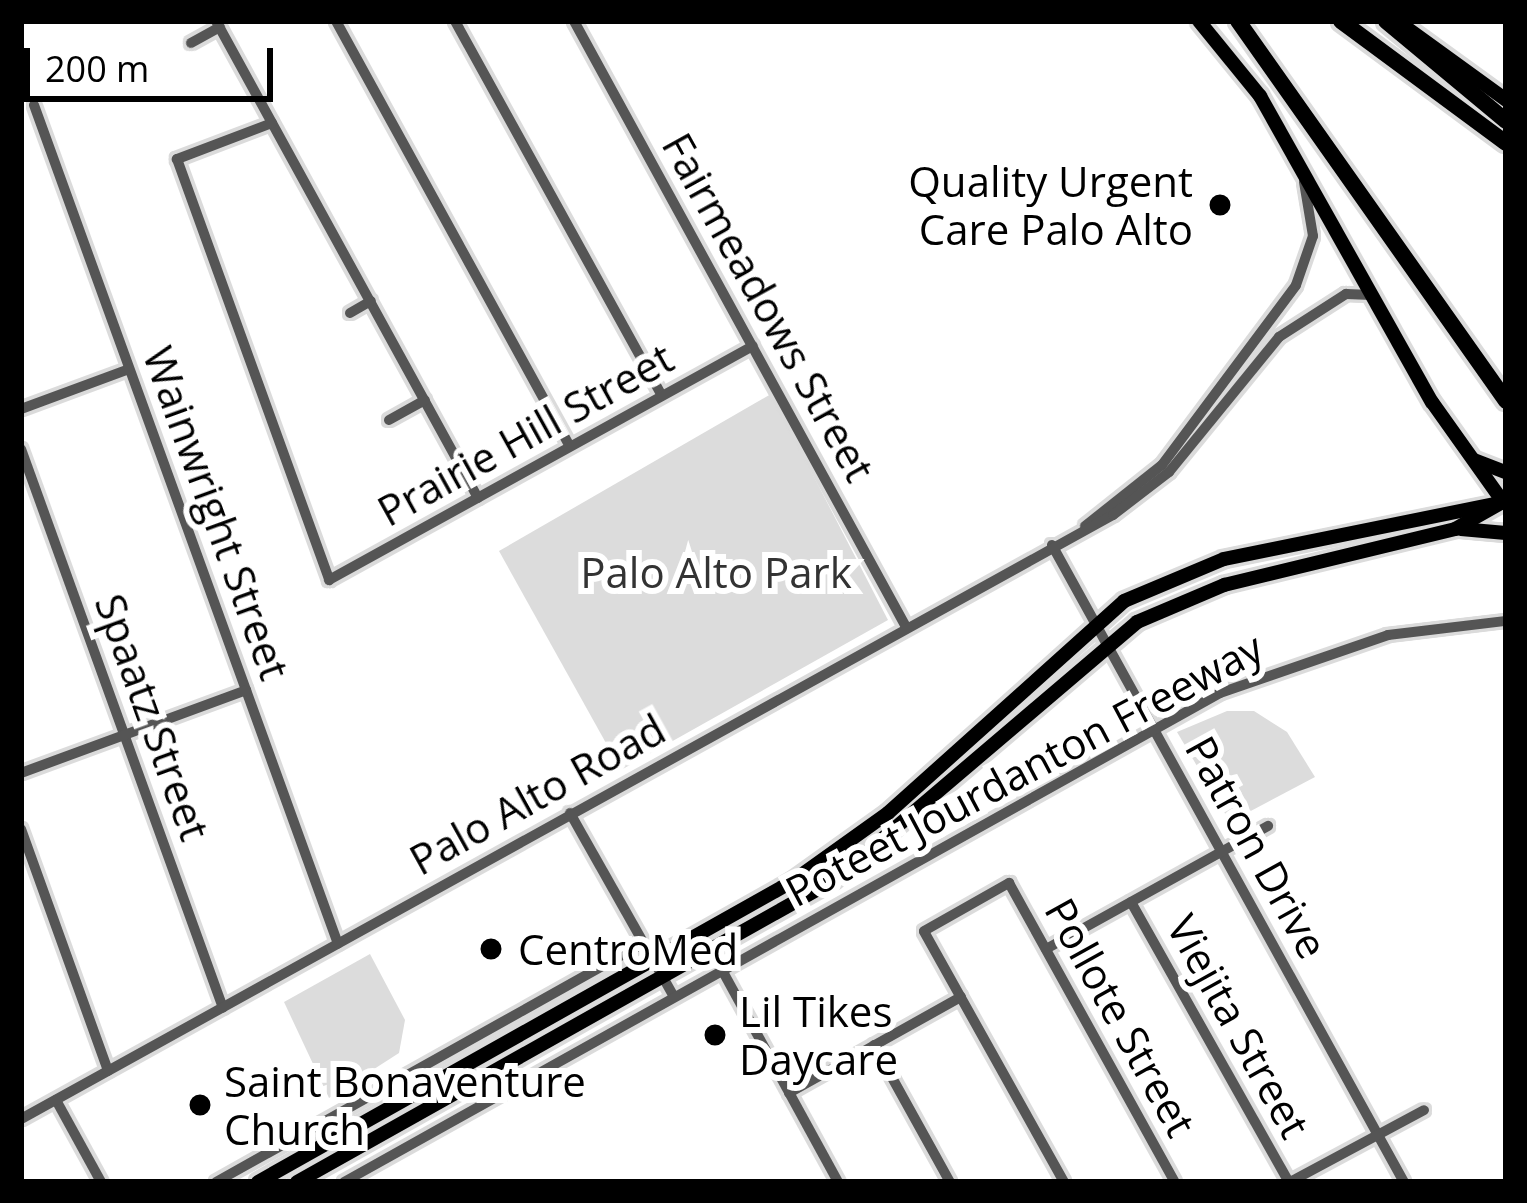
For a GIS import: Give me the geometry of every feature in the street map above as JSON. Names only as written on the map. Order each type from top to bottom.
[{"type":"highway","points":[[1238,21],[1506,401]]},
{"type":"highway","points":[[1341,21],[1506,143]]},
{"type":"highway","points":[[1386,21],[1506,121]]},
{"type":"main road","points":[[1199,21],[1298,161],[1469,461],[1505,502]]},
{"type":"main road","points":[[1397,21],[1506,100]]},
{"type":"main road","points":[[1469,461],[1506,472]]},
{"type":"main road","points":[[1459,508],[1469,461]]},
{"type":"main road","name":"Poteet Jourdanton Freeway","points":[[258,1182],[653,961],[858,837],[1095,621],[1224,559],[1505,502]]},
{"type":"main road","name":"Poteet Jourdanton Freeway","points":[[297,1182],[663,978],[871,854],[1106,640],[1224,585],[1455,529],[1505,502]]},
{"type":"main road","points":[[1455,529],[1506,533]]},
{"type":"street","points":[[336,21],[570,446]]},
{"type":"street","points":[[455,21],[662,396]]},
{"type":"street","name":"Fairmeadows Street","points":[[574,21],[905,625]]},
{"type":"street","points":[[191,43],[218,24],[478,498]]},
{"type":"street","name":"Wainwright Street","points":[[34,105],[338,944]]},
{"type":"street","name":"Prairie Hill Street","points":[[272,123],[177,159],[329,580],[753,346]]},
{"type":"street","name":"Palo Alto Road","points":[[1085,526],[1162,465],[1296,285],[1313,236],[1298,161]]},
{"type":"street","name":"Palo Alto Road","points":[[21,1119],[1085,526],[1169,472],[1279,337],[1357,289],[1374,297]]},
{"type":"street","points":[[350,314],[371,302]]},
{"type":"street","points":[[21,409],[129,369]]},
{"type":"street","points":[[389,420],[425,400]]},
{"type":"street","name":"Spaatz Street","points":[[21,449],[223,1008]]},
{"type":"street","name":"Patron Drive","points":[[1052,545],[1404,1182]]},
{"type":"street","name":"Poteet Jourdanton Freeway","points":[[344,1182],[1154,729],[1325,652],[1506,621]]},
{"type":"street","points":[[21,773],[246,691]]},
{"type":"street","points":[[570,814],[674,997]]},
{"type":"street","points":[[1046,949],[1268,826]]},
{"type":"street","points":[[21,830],[108,1071]]},
{"type":"street","name":"Pollote Street","points":[[961,997],[924,931],[1010,884],[1175,1182]]},
{"type":"street","name":"Viejita Street","points":[[1131,902],[1289,1182]]},
{"type":"street","points":[[216,1182],[643,943]]},
{"type":"street","points":[[722,970],[835,1178],[817,1182]]},
{"type":"street","points":[[789,1094],[961,997],[1064,1182]]},
{"type":"street","points":[[874,1045],[950,1182]]},
{"type":"street","points":[[56,1100],[101,1182]]},
{"type":"street","points":[[1289,1182],[1424,1110]]},
{"type":"green space","name":"Palo Alto Park","points":[[771,394],[888,620],[621,770],[499,551]]},
{"type":"green space","points":[[1227,711],[1254,711],[1287,732],[1315,777],[1230,822],[1177,732]]},
{"type":"green space","points":[[370,954],[405,1020],[399,1053],[329,1098],[284,1002]]},
{"type":"place","name":"Quality Urgent Care Palo Alto","points":[[1220,205]]},
{"type":"place","name":"CentroMed","points":[[491,949]]},
{"type":"place","name":"Lil Tikes Daycare","points":[[715,1035]]},
{"type":"place","name":"Saint Bonaventure Church","points":[[200,1105]]}]
